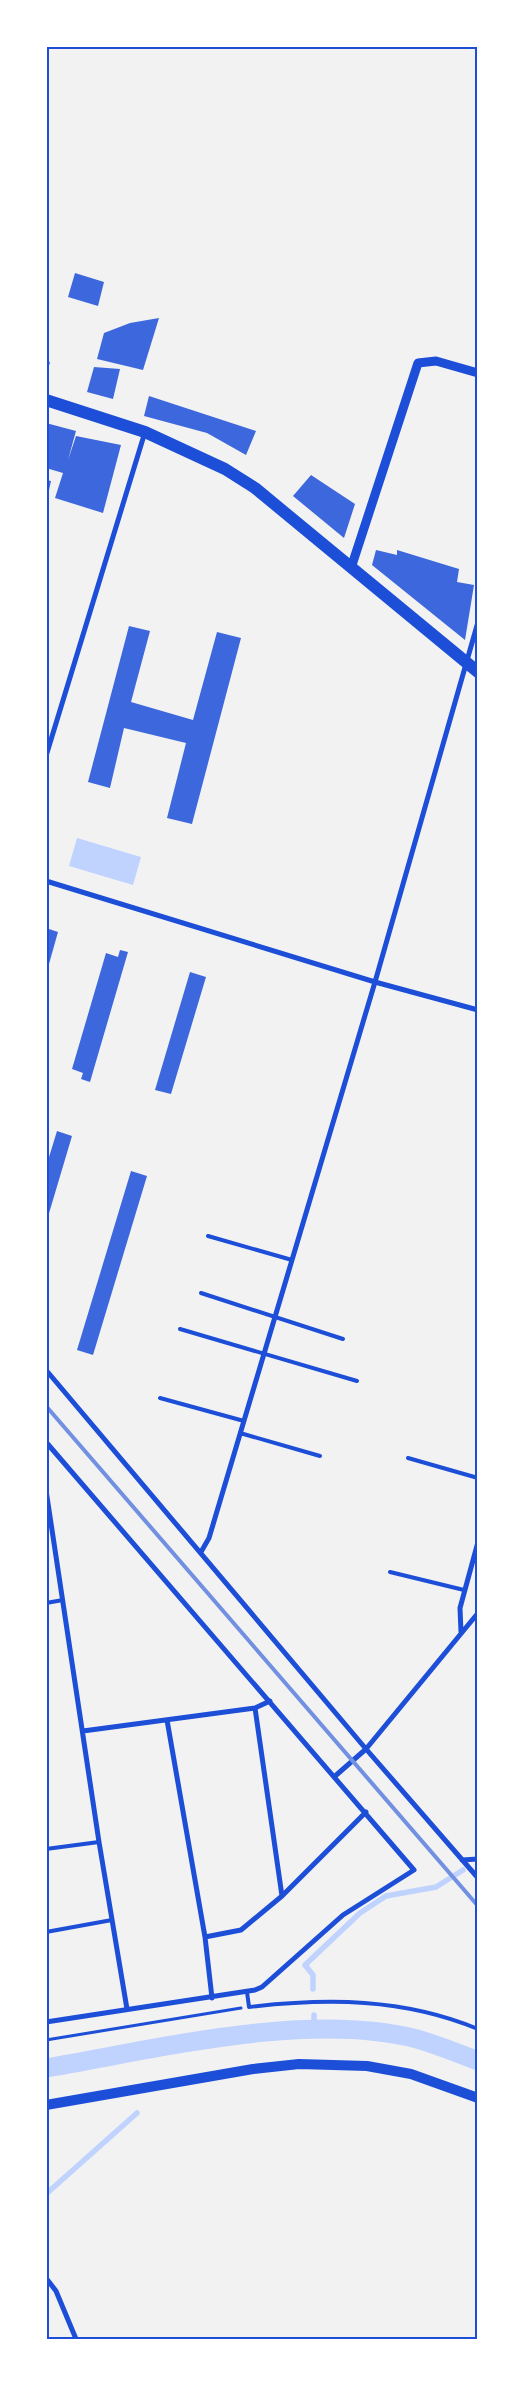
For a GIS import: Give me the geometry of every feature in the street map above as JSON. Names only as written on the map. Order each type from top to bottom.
[{"type":"main road","points":[[46,400],[145,432],[225,470],[255,488],[478,672]]},
{"type":"main road","points":[[46,2104],[298,2064],[367,2066],[410,2074],[478,2098]]},
{"type":"street","points":[[351,568],[418,363],[436,361],[478,372]]},
{"type":"street","points":[[46,756],[145,432]]},
{"type":"street","points":[[201,1552],[209,1538],[375,982],[478,622]]},
{"type":"street","points":[[46,881],[375,982],[478,1010]]},
{"type":"street","points":[[46,1370],[366,1749],[478,1878]]},
{"type":"street","points":[[46,1442],[414,1870],[343,1915],[262,1987],[247,1992],[212,1998],[46,2022]]},
{"type":"street","points":[[46,1490],[99,1842],[127,2009]]},
{"type":"street","points":[[461,1632],[460,1608],[478,1542]]},
{"type":"street","points":[[334,1777],[366,1749],[478,1613]]},
{"type":"street","points":[[83,1731],[255,1708],[270,1701]]},
{"type":"street","points":[[255,1708],[282,1896]]},
{"type":"street","points":[[167,1720],[205,1937],[212,1998]]},
{"type":"street","points":[[205,1937],[242,1930],[282,1896],[366,1812]]},
{"type":"street","points":[[462,1860],[478,1859]]},
{"type":"street","points":[[46,2278],[56,2292],[76,2339]]},
{"type":"lane","points":[[208,1236],[292,1260]]},
{"type":"lane","points":[[201,1293],[344,1339]]},
{"type":"lane","points":[[180,1329],[357,1380]]},
{"type":"lane","points":[[160,1398],[244,1421]]},
{"type":"lane","points":[[240,1433],[320,1456]]},
{"type":"lane","points":[[408,1458],[478,1478]]},
{"type":"lane","points":[[390,1572],[464,1590]]},
{"type":"lane","points":[[46,1603],[63,1600]]},
{"type":"lane","points":[[46,1849],[99,1842]]},
{"type":"lane","points":[[46,1932],[112,1920]]},
{"type":"lane","points":[[247,1992],[249,2007],[305,2001],[368,2003],[429,2014],[478,2029]]},
{"type":"path","points":[[46,2040],[249,2007]]},
{"type":"water","points":[[77,838],[141,857],[133,885],[69,866]]},
{"type":"building","points":[[75,273],[104,282],[98,306],[68,297]]},
{"type":"building","points":[[159,318],[143,370],[97,359],[104,333],[130,323]]},
{"type":"building","points":[[46,361],[50,362],[47,373],[46,373]]},
{"type":"building","points":[[94,367],[120,369],[113,399],[87,392]]},
{"type":"building","points":[[149,396],[256,431],[246,455],[207,433],[144,416]]},
{"type":"building","points":[[46,423],[76,431],[68,460],[76,436],[121,445],[103,513],[55,498],[63,473],[46,468]]},
{"type":"building","points":[[311,475],[355,504],[344,538],[293,496]]},
{"type":"building","points":[[46,480],[51,481],[47,499],[46,499]]},
{"type":"building","points":[[376,550],[397,555],[397,550],[459,569],[457,582],[474,585],[465,640],[372,565]]},
{"type":"building","points":[[129,626],[150,631],[131,702],[193,720],[217,632],[241,638],[192,824],[167,818],[186,743],[124,728],[110,788],[88,782]]},
{"type":"building","points":[[46,928],[58,932],[47,971],[46,971]]},
{"type":"building","points":[[120,950],[128,952],[90,1082],[81,1079],[83,1073],[72,1069],[106,953],[118,957]]},
{"type":"building","points":[[190,972],[206,977],[171,1094],[155,1090]]},
{"type":"building","points":[[57,1131],[72,1136],[47,1220],[46,1167]]},
{"type":"building","points":[[131,1171],[147,1176],[93,1355],[77,1350]]},
{"type":"waterway","points":[[313,1989],[313,1975],[305,1965],[360,1913],[386,1896],[436,1887],[463,1870]]},
{"type":"waterway","points":[[314,2015],[314,2030]]},
{"type":"waterway","points":[[46,2068],[232,2036],[328,2029],[374,2031],[417,2039],[478,2061]]},
{"type":"waterway","points":[[46,2194],[137,2113]]},
{"type":"railway","points":[[46,1406],[478,1906]]}]
